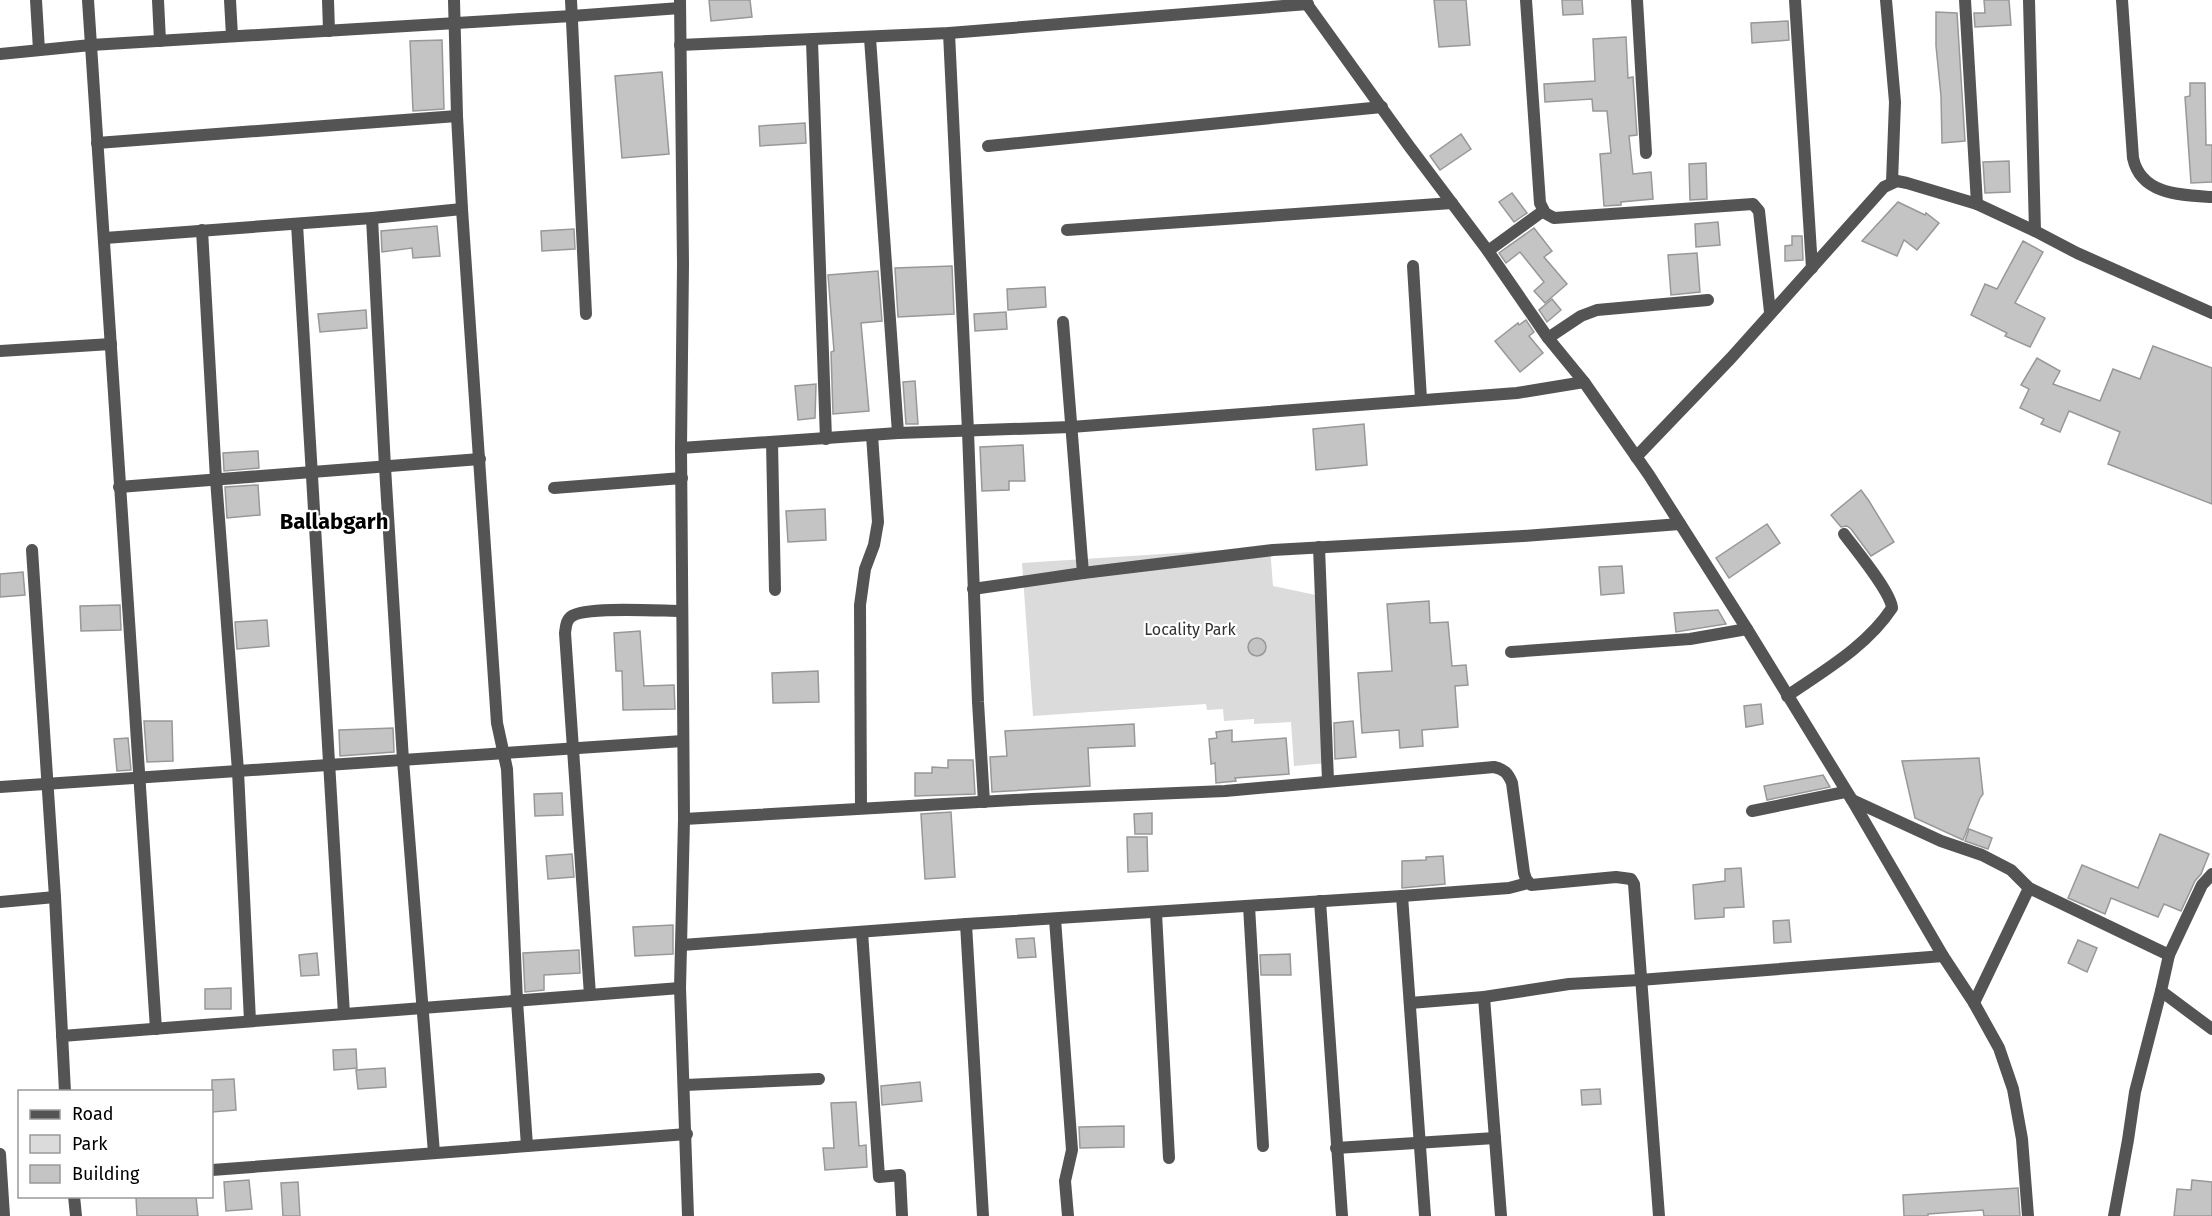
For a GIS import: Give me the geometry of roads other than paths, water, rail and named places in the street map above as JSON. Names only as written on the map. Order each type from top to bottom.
[{"type":"street","points":[[36,0],[39,50]]},
{"type":"street","points":[[88,0],[156,1029]]},
{"type":"street","points":[[158,0],[160,41]]},
{"type":"street","points":[[230,0],[232,36]]},
{"type":"street","points":[[328,0],[329,32]]},
{"type":"street","points":[[454,0],[462,209],[497,723],[507,769],[517,1001],[527,1146]]},
{"type":"street","points":[[571,0],[586,314]]},
{"type":"street","points":[[1526,0],[1540,203],[1543,211],[1549,217],[1554,218],[1753,204],[1759,212],[1770,312]]},
{"type":"street","points":[[1636,0],[1646,153]]},
{"type":"street","points":[[1795,0],[1812,268]]},
{"type":"street","points":[[1886,0],[1895,102],[1892,182]]},
{"type":"street","points":[[1965,0],[1977,204]]},
{"type":"street","points":[[2029,0],[2035,231]]},
{"type":"street","points":[[2122,0],[2133,158],[2138,174],[2152,186],[2161,190],[2179,195],[2212,197]]},
{"type":"street","points":[[680,45],[812,41],[949,33],[1306,2],[1488,251],[1548,338],[1584,382],[1636,457],[1747,629],[1943,956],[1974,1003],[1999,1048],[2013,1089],[2022,1139],[2030,1215]]},
{"type":"street","points":[[0,54],[91,45],[572,16],[680,4],[684,819],[680,988],[687,1134],[688,1216]]},
{"type":"street","points":[[949,33],[984,802]]},
{"type":"street","points":[[870,38],[898,433]]},
{"type":"street","points":[[812,41],[826,439]]},
{"type":"street","points":[[988,146],[1382,107]]},
{"type":"street","points":[[97,143],[457,116]]},
{"type":"street","points":[[1636,457],[1731,358],[1884,187],[1892,182],[1921,186],[1977,204],[2077,253],[2212,313]]},
{"type":"street","points":[[1067,230],[1452,203]]},
{"type":"street","points":[[105,238],[462,209]]},
{"type":"street","points":[[1488,251],[1543,211]]},
{"type":"street","points":[[372,218],[403,760],[434,1153]]},
{"type":"street","points":[[297,224],[344,1014]]},
{"type":"street","points":[[202,230],[216,479],[238,771],[250,1021]]},
{"type":"street","points":[[1413,266],[1421,399]]},
{"type":"street","points":[[1548,338],[1581,316],[1597,310],[1708,300]]},
{"type":"street","points":[[1063,322],[1083,573]]},
{"type":"street","points":[[0,351],[111,344]]},
{"type":"street","points":[[681,448],[898,433],[1071,427],[1517,393],[1584,382]]},
{"type":"street","points":[[861,808],[860,605],[865,569],[874,545],[878,522],[872,435]]},
{"type":"street","points":[[772,442],[775,590]]},
{"type":"street","points":[[119,487],[480,459]]},
{"type":"street","points":[[554,488],[682,478]]},
{"type":"street","points":[[973,589],[1239,553],[1680,524]]},
{"type":"street","points":[[1788,696],[1868,637],[1892,608],[1891,601],[1882,587],[1844,534]]},
{"type":"street","points":[[1319,547],[1328,782]]},
{"type":"street","points":[[32,550],[55,897],[65,1090]]},
{"type":"street","points":[[590,995],[572,748],[566,622],[573,615],[592,611],[682,611]]},
{"type":"street","points":[[1511,652],[1690,639],[1747,629]]},
{"type":"street","points":[[0,787],[682,741]]},
{"type":"street","points":[[684,819],[861,808],[1226,791],[1494,767],[1506,772],[1512,783],[1524,873],[1528,883]]},
{"type":"street","points":[[1752,811],[1848,796],[1941,841],[1982,855],[2011,870],[2029,888],[2169,955]]},
{"type":"street","points":[[2114,1216],[2140,1069],[2169,955],[2202,885],[2212,874]]},
{"type":"street","points":[[682,945],[1402,896],[1509,888],[1528,883],[1537,886],[1616,877],[1631,879],[1636,891],[1640,980],[1659,1216]]},
{"type":"street","points":[[1974,1003],[2029,888]]},
{"type":"street","points":[[1402,896],[1425,1216]]},
{"type":"street","points":[[0,902],[55,897]]},
{"type":"street","points":[[1320,901],[1342,1216]]},
{"type":"street","points":[[1249,906],[1263,1146]]},
{"type":"street","points":[[1156,913],[1169,1158]]},
{"type":"street","points":[[1055,919],[1072,1150],[1065,1181],[1068,1216]]},
{"type":"street","points":[[966,924],[983,1216]]},
{"type":"street","points":[[862,932],[879,1176],[900,1175],[902,1216]]},
{"type":"street","points":[[1410,1003],[1484,997],[1560,985],[1943,956]]},
{"type":"street","points":[[62,1036],[680,988]]},
{"type":"street","points":[[2161,991],[2212,1029]]},
{"type":"street","points":[[1484,997],[1501,1216]]},
{"type":"street","points":[[685,1085],[819,1079]]},
{"type":"street","points":[[213,1170],[687,1134]]},
{"type":"street","points":[[1336,1148],[1495,1138]]},
{"type":"street","points":[[0,1154],[4,1216]]},
{"type":"street","points":[[74,1198],[76,1216]]},
{"type":"district","name":"Ballabgarh","points":[[334,521]]},
{"type":"park label","name":"Locality Park","points":[[1190,629]]}]
